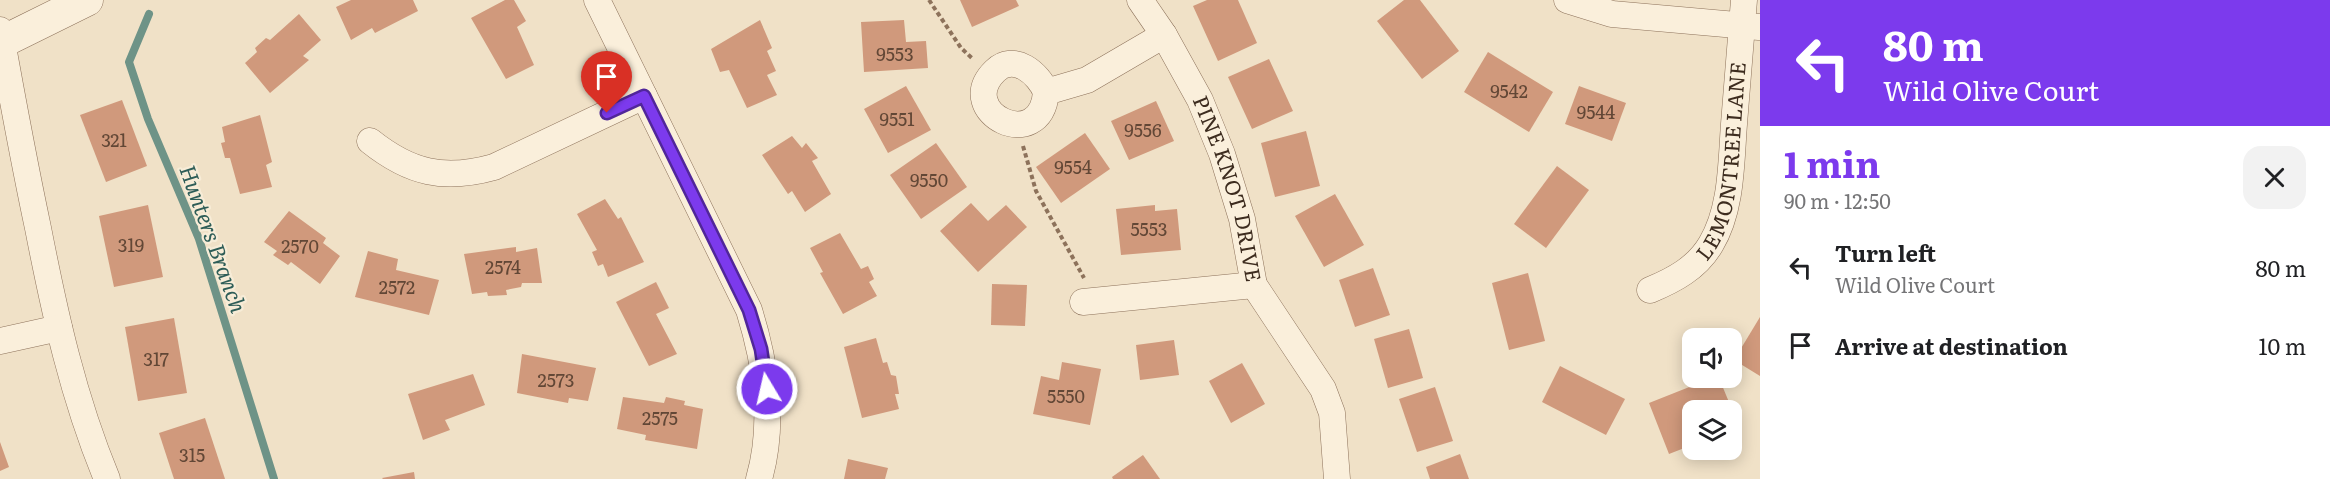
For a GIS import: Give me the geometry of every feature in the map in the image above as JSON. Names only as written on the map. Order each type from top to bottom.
[{"type":"street","points":[[87,0],[1,38],[59,328],[84,425],[106,479]]},
{"type":"street","points":[[597,0],[749,310],[761,349],[767,389],[767,429],[759,479]]},
{"type":"street","name":"PINE KNOT DRIVE","points":[[1140,0],[1164,35],[1200,100],[1222,154],[1242,219],[1254,285],[1323,389],[1332,413],[1337,479]]},
{"type":"street","points":[[1568,0],[1612,14],[1751,26]]},
{"type":"street","name":"LEMONTREE LANE","points":[[1650,290],[1674,280],[1694,265],[1710,246],[1721,225],[1729,185],[1751,26],[1744,0]]},
{"type":"street","points":[[1046,92],[1087,80],[1164,35]]},
{"type":"street","points":[[1012,64],[1028,69],[1041,79],[1046,92],[1045,106],[1037,118],[1022,125],[1004,122],[987,111],[984,96],[987,82],[992,76],[997,69],[1012,64]]},
{"type":"street","points":[[370,141],[390,157],[415,169],[444,175],[469,174],[494,167],[644,96]]},
{"type":"street","points":[[1090,301],[1254,285]]},
{"type":"street","points":[[0,341],[59,328]]},
{"type":"path","points":[[930,0],[961,48],[992,76]]},
{"type":"path","points":[[1022,125],[1022,143],[1036,191],[1090,301]]},
{"type":"building","points":[[351,0],[413,0],[418,11],[375,33],[372,28],[351,40],[336,7]]},
{"type":"building","points":[[505,0],[514,0],[526,21],[517,27],[534,65],[506,79],[471,18]]},
{"type":"building","points":[[960,0],[1016,0],[1019,6],[972,27]]},
{"type":"building","points":[[1207,0],[1238,0],[1257,43],[1218,61],[1193,6]]},
{"type":"building","points":[[1404,0],[1420,0],[1459,51],[1422,79],[1377,21]]},
{"type":"building","points":[[299,14],[321,40],[303,56],[309,60],[270,93],[245,63],[257,52],[255,48],[266,38],[270,40]]},
{"type":"building","points":[[760,20],[772,48],[767,51],[776,71],[767,75],[777,95],[747,108],[729,70],[720,72],[711,49]]},
{"type":"building","points":[[904,20],[906,42],[926,41],[928,68],[864,72],[861,22]]},
{"type":"building","points":[[1488,52],[1553,92],[1529,132],[1464,92]]},
{"type":"building","points":[[1269,59],[1293,111],[1252,129],[1228,77]]},
{"type":"building","points":[[906,86],[931,130],[888,153],[864,109]]},
{"type":"building","points":[[1579,86],[1626,103],[1612,141],[1565,124]]},
{"type":"building","points":[[122,100],[147,166],[106,182],[80,115]]},
{"type":"building","points":[[1156,101],[1174,141],[1129,160],[1111,121]]},
{"type":"building","points":[[260,115],[272,162],[266,165],[272,187],[240,194],[230,158],[225,158],[221,143],[225,142],[222,127]]},
{"type":"building","points":[[1306,131],[1320,186],[1275,197],[1261,143]]},
{"type":"building","points":[[1085,133],[1110,169],[1061,203],[1036,167]]},
{"type":"building","points":[[792,136],[802,148],[806,143],[818,158],[812,161],[831,194],[805,212],[792,191],[788,194],[762,155]]},
{"type":"building","points":[[936,143],[967,187],[921,219],[890,175]]},
{"type":"building","points":[[1557,166],[1589,190],[1546,248],[1514,224]]},
{"type":"building","points":[[1335,194],[1364,245],[1324,267],[1295,216]]},
{"type":"building","points":[[605,199],[618,219],[621,217],[644,262],[608,277],[603,264],[598,266],[592,252],[597,250],[577,214]]},
{"type":"building","points":[[971,203],[988,221],[1006,205],[1027,227],[978,272],[940,231]]},
{"type":"building","points":[[148,205],[163,277],[114,287],[99,216]]},
{"type":"building","points":[[1155,205],[1155,211],[1177,209],[1181,250],[1121,255],[1116,209]]},
{"type":"building","points":[[289,211],[326,238],[323,243],[340,256],[320,284],[291,262],[288,265],[273,255],[277,251],[264,242]]},
{"type":"building","points":[[840,233],[861,269],[868,266],[874,279],[869,282],[877,296],[843,314],[820,273],[823,272],[810,248]]},
{"type":"building","points":[[516,247],[516,252],[537,248],[542,283],[522,283],[521,287],[506,290],[507,295],[488,296],[487,292],[472,294],[464,254]]},
{"type":"building","points":[[368,251],[398,259],[396,270],[439,280],[429,315],[355,297]]},
{"type":"building","points":[[1373,268],[1390,315],[1355,327],[1339,280]]},
{"type":"building","points":[[1528,273],[1545,341],[1509,350],[1492,283]]},
{"type":"building","points":[[656,282],[669,308],[656,314],[677,354],[649,366],[616,302]]},
{"type":"building","points":[[992,284],[1027,285],[1025,326],[991,325]]},
{"type":"building","points":[[1760,317],[1760,376],[1742,365],[1742,347]]},
{"type":"building","points":[[174,318],[187,393],[138,401],[125,327]]},
{"type":"building","points":[[1409,329],[1423,378],[1388,388],[1374,339]]},
{"type":"building","points":[[876,338],[883,363],[887,362],[891,375],[896,376],[899,394],[895,394],[899,409],[862,418],[844,347]]},
{"type":"building","points":[[1174,340],[1179,375],[1140,380],[1136,345]]},
{"type":"building","points":[[522,354],[596,368],[588,401],[569,398],[568,403],[517,393]]},
{"type":"building","points":[[1062,362],[1101,369],[1090,425],[1033,414],[1041,376],[1059,380]]},
{"type":"building","points":[[1242,363],[1265,404],[1231,423],[1209,381]]},
{"type":"building","points":[[1560,366],[1625,399],[1606,435],[1542,402]]},
{"type":"building","points":[[473,374],[485,405],[445,420],[450,430],[423,440],[408,394]]},
{"type":"building","points":[[1435,387],[1453,441],[1417,452],[1399,399]]},
{"type":"building","points":[[1687,388],[1723,388],[1728,400],[1682,400],[1682,449],[1669,454],[1649,403]]},
{"type":"building","points":[[623,397],[664,403],[666,397],[685,401],[684,405],[703,409],[697,449],[645,440],[646,435],[617,429]]},
{"type":"building","points":[[205,418],[225,479],[174,479],[159,433]]},
{"type":"building","points":[[0,442],[9,467],[0,471]]},
{"type":"building","points":[[1460,454],[1469,479],[1430,479],[1426,467]]},
{"type":"building","points":[[1143,455],[1160,479],[1113,479],[1112,477]]},
{"type":"building","points":[[848,459],[888,468],[885,479],[844,479]]},
{"type":"building","points":[[414,472],[415,479],[382,478]]},
{"type":"waterway","name":"Hunters Branch","points":[[149,14],[129,62],[148,119],[199,239],[274,479]]},
{"type":"route","points":[[607,113],[644,96],[749,310],[761,349],[767,389]]}]
